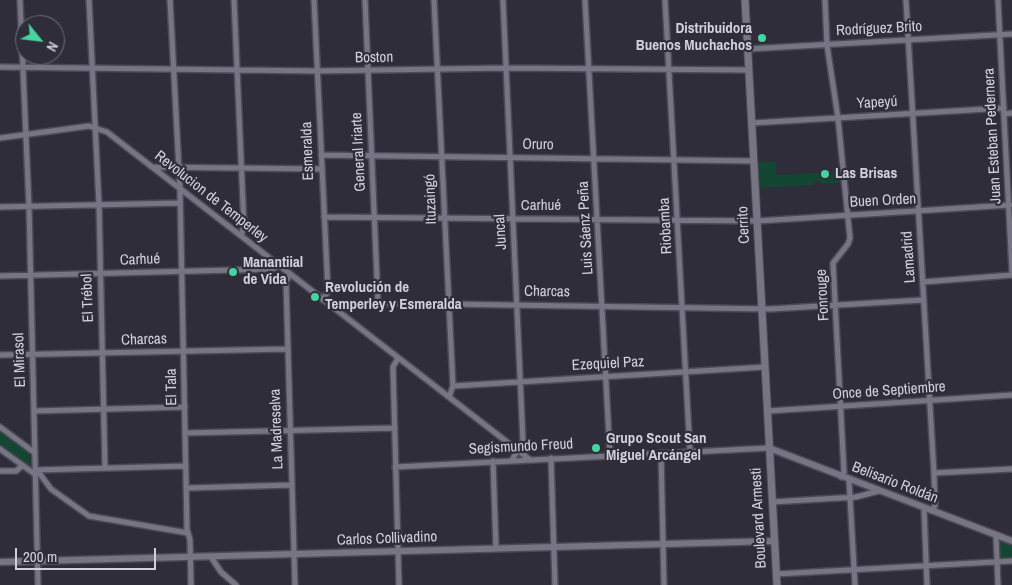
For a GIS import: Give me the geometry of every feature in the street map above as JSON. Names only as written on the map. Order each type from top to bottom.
[{"type":"main road","name":"Cerrito","points":[[745,0],[769,448]]},
{"type":"main road","name":"Boulevard Armesti","points":[[769,448],[777,585]]},
{"type":"street","name":"El Mirasol","points":[[20,0],[26,135],[38,585]]},
{"type":"street","name":"El Trébol","points":[[89,0],[99,205],[105,468]]},
{"type":"street","name":"El Tala","points":[[170,0],[180,189],[184,407],[191,585]]},
{"type":"street","points":[[234,0],[244,226],[241,236]]},
{"type":"street","name":"Esmeralda","points":[[314,0],[328,291],[323,300]]},
{"type":"street","name":"General Iriarte","points":[[365,0],[378,303]]},
{"type":"street","name":"Ituzaingó","points":[[434,0],[452,386],[449,397]]},
{"type":"street","name":"Juncal","points":[[502,0],[524,442],[512,460]]},
{"type":"street","name":"Luis Sáenz Peña","points":[[585,0],[610,455]]},
{"type":"street","name":"Riobamba","points":[[665,0],[690,452]]},
{"type":"street","name":"Fonrouge","points":[[825,0],[827,45],[838,118],[850,242],[833,263],[844,472],[841,477]]},
{"type":"street","name":"Juan Esteban Pedernera","points":[[998,0],[1010,193],[1012,271]]},
{"type":"street","name":"Lamadrid","points":[[906,1],[934,473],[935,505],[933,511]]},
{"type":"street","name":"Rodríguez Brito","points":[[748,49],[1012,34]]},
{"type":"street","name":"Boston","points":[[0,67],[318,71],[506,68],[749,70]]},
{"type":"street","name":"Yapeyú","points":[[752,123],[913,113],[1004,111],[1012,113]]},
{"type":"street","points":[[0,138],[94,127]]},
{"type":"street","name":"Revolucion de Temperley","points":[[94,127],[107,132],[529,459]]},
{"type":"street","name":"Oruro","points":[[321,155],[754,161]]},
{"type":"street","points":[[152,168],[321,169]]},
{"type":"street","points":[[0,207],[180,203]]},
{"type":"street","name":"Buen Orden","points":[[757,221],[1010,205]]},
{"type":"street","name":"Carhué","points":[[324,217],[757,221]]},
{"type":"street","name":"Carhué","points":[[0,276],[272,269],[279,266]]},
{"type":"street","name":"La Madreselva","points":[[290,274],[286,282],[294,585]]},
{"type":"street","points":[[923,282],[1012,275]]},
{"type":"street","name":"Charcas","points":[[333,307],[339,304],[448,303],[763,309],[923,300]]},
{"type":"street","name":"Charcas","points":[[0,355],[288,349]]},
{"type":"street","points":[[398,358],[393,367],[400,585]]},
{"type":"street","name":"Ezequiel Paz","points":[[452,386],[765,367]]},
{"type":"street","name":"Once de Septiembre","points":[[768,411],[1012,395]]},
{"type":"street","points":[[34,411],[184,407]]},
{"type":"street","points":[[0,427],[35,453]]},
{"type":"street","points":[[186,433],[289,429],[395,428]]},
{"type":"street","name":"Segismundo Freud","points":[[396,467],[769,448]]},
{"type":"street","name":"Belisario Roldán","points":[[769,448],[1012,541]]},
{"type":"street","points":[[0,450],[22,466],[36,473],[51,489],[89,516],[188,533]]},
{"type":"street","points":[[661,453],[664,585]]},
{"type":"street","points":[[551,458],[555,585]]},
{"type":"street","points":[[493,462],[496,548]]},
{"type":"street","points":[[0,472],[16,470],[22,466]]},
{"type":"street","points":[[36,473],[105,468],[186,466]]},
{"type":"street","points":[[934,473],[1012,469]]},
{"type":"street","points":[[849,480],[852,497],[855,585]]},
{"type":"street","points":[[188,488],[292,485]]},
{"type":"street","points":[[772,502],[852,497],[873,494],[879,491]]},
{"type":"street","points":[[924,508],[927,585]]},
{"type":"street","points":[[996,535],[998,585]]},
{"type":"street","name":"Carlos Collivadino","points":[[0,562],[774,541]]},
{"type":"street","points":[[211,557],[221,572],[236,585]]},
{"type":"street","points":[[776,574],[1012,561]]},
{"type":"green space","name":"Las Brisas","points":[[776,161],[776,175],[841,172],[841,183],[820,184],[820,181],[814,181],[814,185],[759,188],[757,162]]},
{"type":"green space","points":[[0,430],[29,452],[30,466],[0,448]]},
{"type":"green space","points":[[996,535],[1012,541],[1012,561],[996,562]]},
{"type":"place","name":"Distribuidora Buenos Muchachos","points":[[762,38]]},
{"type":"place","name":"Las Brisas","points":[[825,174]]},
{"type":"place","name":"Manantiial de Vida","points":[[233,272]]},
{"type":"place","name":"Revolución de Temperley y Esmeralda","points":[[315,297]]},
{"type":"place","name":"Grupo Scout San Miguel Arcángel","points":[[596,448]]}]
